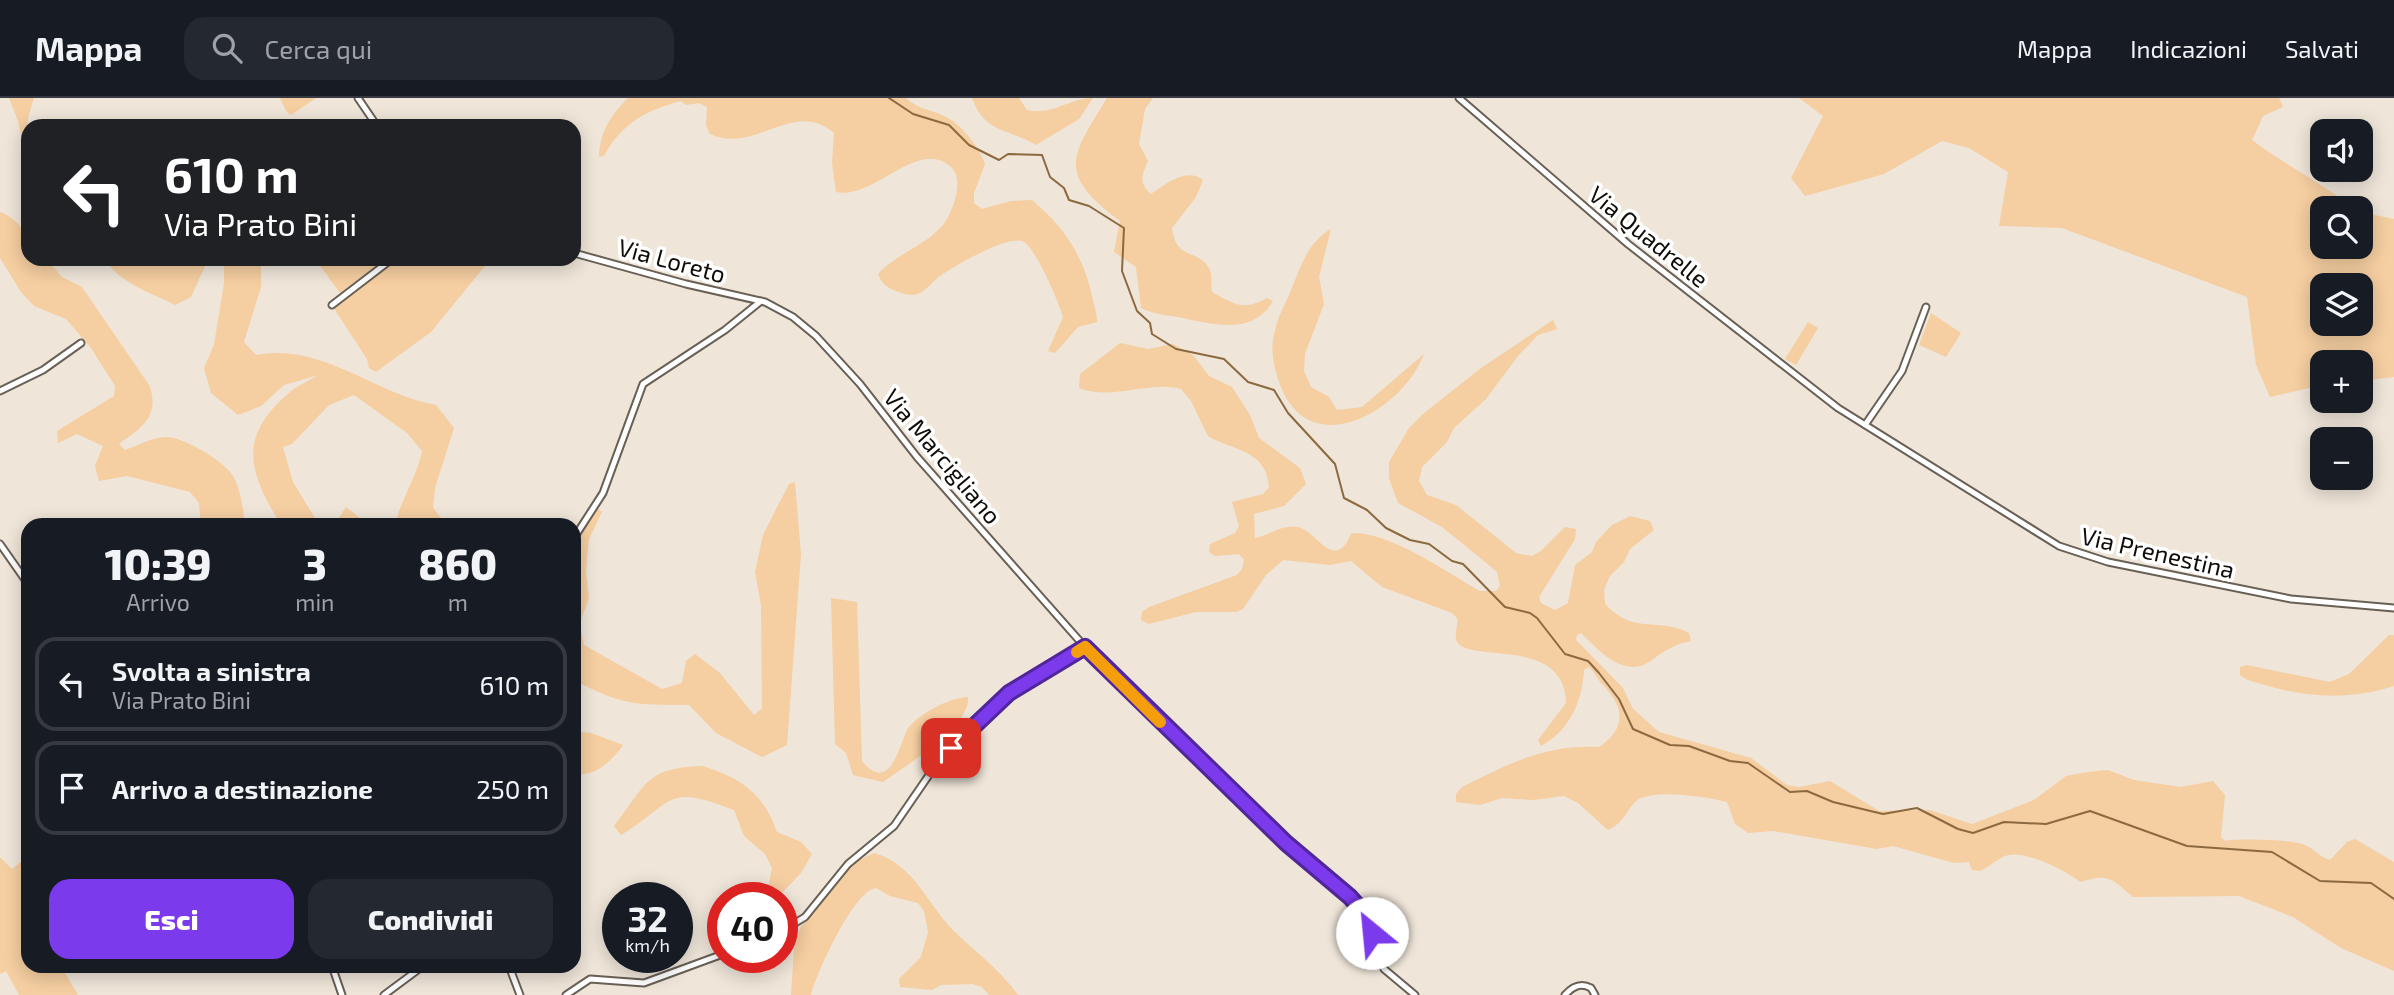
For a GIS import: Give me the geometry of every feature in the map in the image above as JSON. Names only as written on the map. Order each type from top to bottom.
[{"type":"street","points":[[358,98],[372,119]]},
{"type":"street","name":"Via Quadrelle","points":[[1459,98],[1628,244],[1830,401]]},
{"type":"street","name":"Via Loreto","points":[[581,255],[692,286],[762,301]]},
{"type":"street","points":[[332,305],[383,266]]},
{"type":"street","points":[[581,528],[601,498],[643,384],[725,330],[762,301]]},
{"type":"street","name":"Via Marcigliano","points":[[762,301],[799,322],[844,366],[917,457],[1085,647],[1283,839],[1355,902],[1368,919],[1385,971],[1415,995]]},
{"type":"street","points":[[1865,425],[1902,371],[1926,307]]},
{"type":"street","points":[[0,391],[43,370],[80,344]]},
{"type":"street","name":"Via Prenestina","points":[[1830,401],[2051,541],[2078,554],[2297,600],[2394,608]]},
{"type":"street","points":[[0,544],[21,574]]},
{"type":"street","points":[[798,921],[805,917],[848,864],[894,827],[938,761],[990,708],[1026,681],[1085,647]]},
{"type":"street","points":[[566,995],[592,978],[630,984],[647,983],[707,960]]},
{"type":"street","points":[[334,973],[342,995]]},
{"type":"street","points":[[384,995],[414,973]]},
{"type":"street","points":[[512,973],[520,995]]},
{"type":"street","points":[[1565,995],[1573,987],[1582,985],[1589,986],[1595,995]]},
{"type":"shaded area","points":[[9,98],[34,98],[28,119],[21,119],[21,135]]},
{"type":"shaded area","points":[[280,98],[316,98],[291,115]]},
{"type":"shaded area","points":[[628,98],[906,98],[946,117],[969,137],[985,164],[974,193],[974,203],[982,209],[1011,201],[1032,200],[1044,211],[1064,233],[1079,257],[1089,285],[1097,322],[1078,327],[1055,353],[1048,351],[1063,317],[1041,265],[1024,242],[1008,242],[973,256],[939,277],[924,291],[913,295],[885,285],[878,274],[936,233],[952,209],[957,190],[956,177],[950,166],[937,159],[924,159],[909,164],[850,192],[836,192],[832,163],[834,133],[819,124],[804,121],[789,123],[743,138],[727,139],[710,134],[706,125],[707,107],[699,103],[686,105],[681,101],[636,120],[618,135],[604,156],[599,157],[601,140],[607,125]]},
{"type":"shaded area","points":[[972,98],[1019,98],[1027,110],[1045,111],[1093,98],[1079,119],[1036,145],[991,124],[977,110]]},
{"type":"shaded area","points":[[1107,98],[1153,98],[1145,109],[1139,144],[1148,161],[1143,175],[1144,186],[1151,194],[1183,176],[1196,176],[1203,180],[1196,197],[1172,228],[1174,239],[1183,250],[1205,263],[1211,272],[1212,292],[1240,305],[1267,298],[1273,301],[1265,312],[1244,323],[1220,325],[1141,308],[1136,267],[1114,252],[1120,221],[1086,190],[1078,177],[1078,150]]},
{"type":"shaded area","points":[[1799,98],[2279,98],[2283,107],[2263,116],[2252,140],[2310,178],[2310,182],[2316,182],[2337,196],[2310,196],[2310,259],[2373,259],[2373,215],[2394,219],[2394,377],[2373,380],[2373,350],[2310,350],[2310,388],[2270,397],[2256,365],[2247,297],[2062,228],[1999,226],[2008,172],[1969,148],[1942,141],[1884,174],[1805,196],[1791,178],[1823,116]]},
{"type":"shaded area","points":[[0,212],[8,215],[21,228],[21,266],[52,266],[62,277],[82,287],[149,385],[152,396],[151,413],[135,432],[119,444],[125,450],[166,437],[182,441],[210,455],[226,467],[234,478],[244,518],[200,518],[199,503],[190,492],[127,476],[99,481],[95,466],[103,446],[77,434],[58,443],[57,431],[114,396],[115,386],[91,348],[66,319],[34,306],[21,292],[0,258]]},
{"type":"shaded area","points":[[1331,229],[1319,277],[1324,304],[1305,354],[1304,371],[1311,387],[1329,397],[1337,410],[1362,407],[1424,354],[1413,375],[1396,395],[1376,410],[1354,421],[1332,425],[1311,421],[1293,407],[1279,382],[1272,350],[1278,320],[1302,264],[1316,241]]},
{"type":"shaded area","points":[[205,266],[191,297],[175,305],[126,280],[111,267]]},
{"type":"shaded area","points":[[224,266],[261,266],[261,287],[244,342],[256,355],[280,353],[326,362],[391,391],[436,405],[454,428],[435,488],[433,508],[441,518],[397,518],[422,451],[407,433],[354,395],[329,405],[292,444],[283,447],[293,482],[315,518],[277,518],[255,471],[255,440],[273,408],[293,390],[318,375],[284,385],[261,406],[238,415],[211,393],[204,368],[214,345],[224,283]]},
{"type":"shaded area","points":[[320,266],[376,266],[340,293]]},
{"type":"shaded area","points":[[385,266],[485,266],[431,332],[376,372],[369,368],[367,359],[333,307]]},
{"type":"shaded area","points":[[1931,313],[1961,333],[1946,357],[1919,345]]},
{"type":"shaded area","points":[[1553,320],[1557,329],[1538,335],[1518,356],[1486,399],[1454,428],[1447,442],[1422,467],[1419,481],[1427,495],[1456,505],[1516,553],[1532,556],[1541,551],[1565,527],[1576,529],[1575,539],[1539,597],[1541,603],[1555,610],[1568,603],[1575,565],[1592,552],[1596,542],[1612,525],[1630,516],[1650,521],[1654,530],[1630,549],[1624,562],[1610,576],[1604,590],[1605,604],[1626,620],[1677,628],[1689,633],[1691,641],[1670,648],[1642,665],[1632,667],[1622,665],[1604,655],[1581,633],[1576,640],[1623,688],[1633,709],[1659,732],[1751,758],[1787,785],[1799,787],[1830,781],[1879,811],[1930,810],[1972,824],[2034,800],[2066,776],[2088,772],[2108,770],[2134,780],[2181,787],[2213,781],[2225,795],[2221,837],[2225,841],[2296,843],[2306,845],[2330,860],[2347,842],[2355,839],[2394,862],[2394,971],[2341,948],[2293,917],[2239,896],[2133,897],[2109,879],[2097,878],[2080,882],[2056,867],[2026,856],[2005,856],[1980,871],[1972,870],[1969,862],[1954,863],[1893,846],[1877,849],[1773,831],[1748,833],[1735,824],[1727,802],[1706,798],[1664,794],[1641,798],[1620,822],[1608,830],[1578,803],[1564,796],[1533,800],[1502,798],[1480,805],[1456,802],[1456,794],[1462,787],[1512,763],[1544,752],[1599,747],[1615,732],[1620,717],[1619,709],[1589,667],[1584,670],[1581,693],[1573,714],[1560,732],[1541,746],[1538,740],[1566,703],[1561,681],[1549,667],[1532,659],[1462,647],[1456,639],[1457,618],[1452,613],[1382,587],[1351,561],[1330,565],[1283,560],[1266,575],[1243,609],[1236,612],[1196,612],[1149,624],[1141,620],[1142,612],[1149,607],[1237,575],[1244,560],[1239,554],[1215,556],[1209,552],[1210,544],[1235,533],[1239,526],[1232,502],[1263,494],[1269,487],[1267,475],[1255,458],[1208,436],[1191,401],[1181,389],[1157,387],[1104,392],[1079,388],[1080,374],[1120,343],[1148,349],[1173,344],[1194,356],[1209,376],[1232,387],[1250,415],[1259,438],[1300,468],[1306,484],[1284,506],[1254,514],[1255,538],[1285,527],[1297,527],[1304,529],[1328,549],[1335,550],[1341,549],[1352,533],[1367,534],[1418,554],[1480,591],[1496,591],[1500,586],[1497,572],[1442,527],[1398,503],[1389,478],[1389,462],[1409,428],[1423,414],[1481,368]]},
{"type":"shaded area","points":[[1808,322],[1818,328],[1796,365],[1785,359]]},
{"type":"shaded area","points":[[795,482],[801,554],[787,745],[762,757],[716,733],[689,705],[629,702],[581,683],[581,628],[584,645],[662,689],[682,683],[686,661],[695,654],[720,673],[754,715],[762,708],[761,605],[755,572],[763,535],[789,484]]},
{"type":"shaded area","points":[[346,507],[360,518],[339,518]]},
{"type":"shaded area","points":[[596,507],[602,512],[589,539],[586,571],[589,598],[581,620],[581,519]]},
{"type":"shaded area","points":[[831,598],[857,602],[862,761],[872,771],[881,773],[888,769],[909,727],[921,716],[944,703],[968,697],[966,708],[948,732],[883,782],[853,775],[846,753],[835,744]]},
{"type":"shaded area","points":[[2389,635],[2394,635],[2394,686],[2378,691],[2313,695],[2251,681],[2240,675],[2240,667],[2247,665],[2330,682],[2349,674]]},
{"type":"shaded area","points":[[581,732],[623,745],[608,762],[581,775]]},
{"type":"shaded area","points":[[702,766],[739,782],[758,797],[777,832],[801,842],[812,854],[792,882],[769,882],[772,868],[765,854],[744,836],[734,810],[712,802],[682,797],[672,800],[621,835],[614,826],[641,789],[658,775],[683,767]]},
{"type":"shaded area","points":[[874,853],[901,867],[957,934],[997,970],[1018,995],[989,995],[982,987],[972,984],[941,985],[932,990],[900,987],[899,979],[921,957],[928,932],[924,911],[918,903],[890,896],[876,888],[867,892],[847,917],[828,952],[811,995],[791,995],[792,973],[798,973],[800,928],[853,863]]},
{"type":"shaded area","points":[[0,857],[12,869],[21,862],[21,973],[65,973],[78,995],[19,995],[6,971],[0,974]]},
{"type":"waterway","points":[[889,98],[913,114],[949,125],[969,145],[999,160],[1008,154],[1042,155],[1050,177],[1064,188],[1069,200],[1089,206],[1124,228],[1122,271],[1137,311],[1150,323],[1152,334],[1176,349],[1224,359],[1248,382],[1274,390],[1288,413],[1335,464],[1344,498],[1367,510],[1386,528],[1410,540],[1429,544],[1452,561],[1463,564],[1505,607],[1530,613],[1537,618],[1565,654],[1588,661],[1599,673],[1619,699],[1633,729],[1670,745],[1689,746],[1730,761],[1748,763],[1790,792],[1807,791],[1833,802],[1883,814],[1917,808],[1958,829],[1973,833],[2004,822],[2046,824],[2090,811],[2187,846],[2272,852],[2320,881],[2371,883],[2394,899]]},
{"type":"slow traffic","points":[[1077,652],[1085,647],[1160,722]]},
{"type":"route","points":[[951,748],[1009,693],[1085,647],[1286,843],[1350,897],[1365,914],[1372,933]]}]
